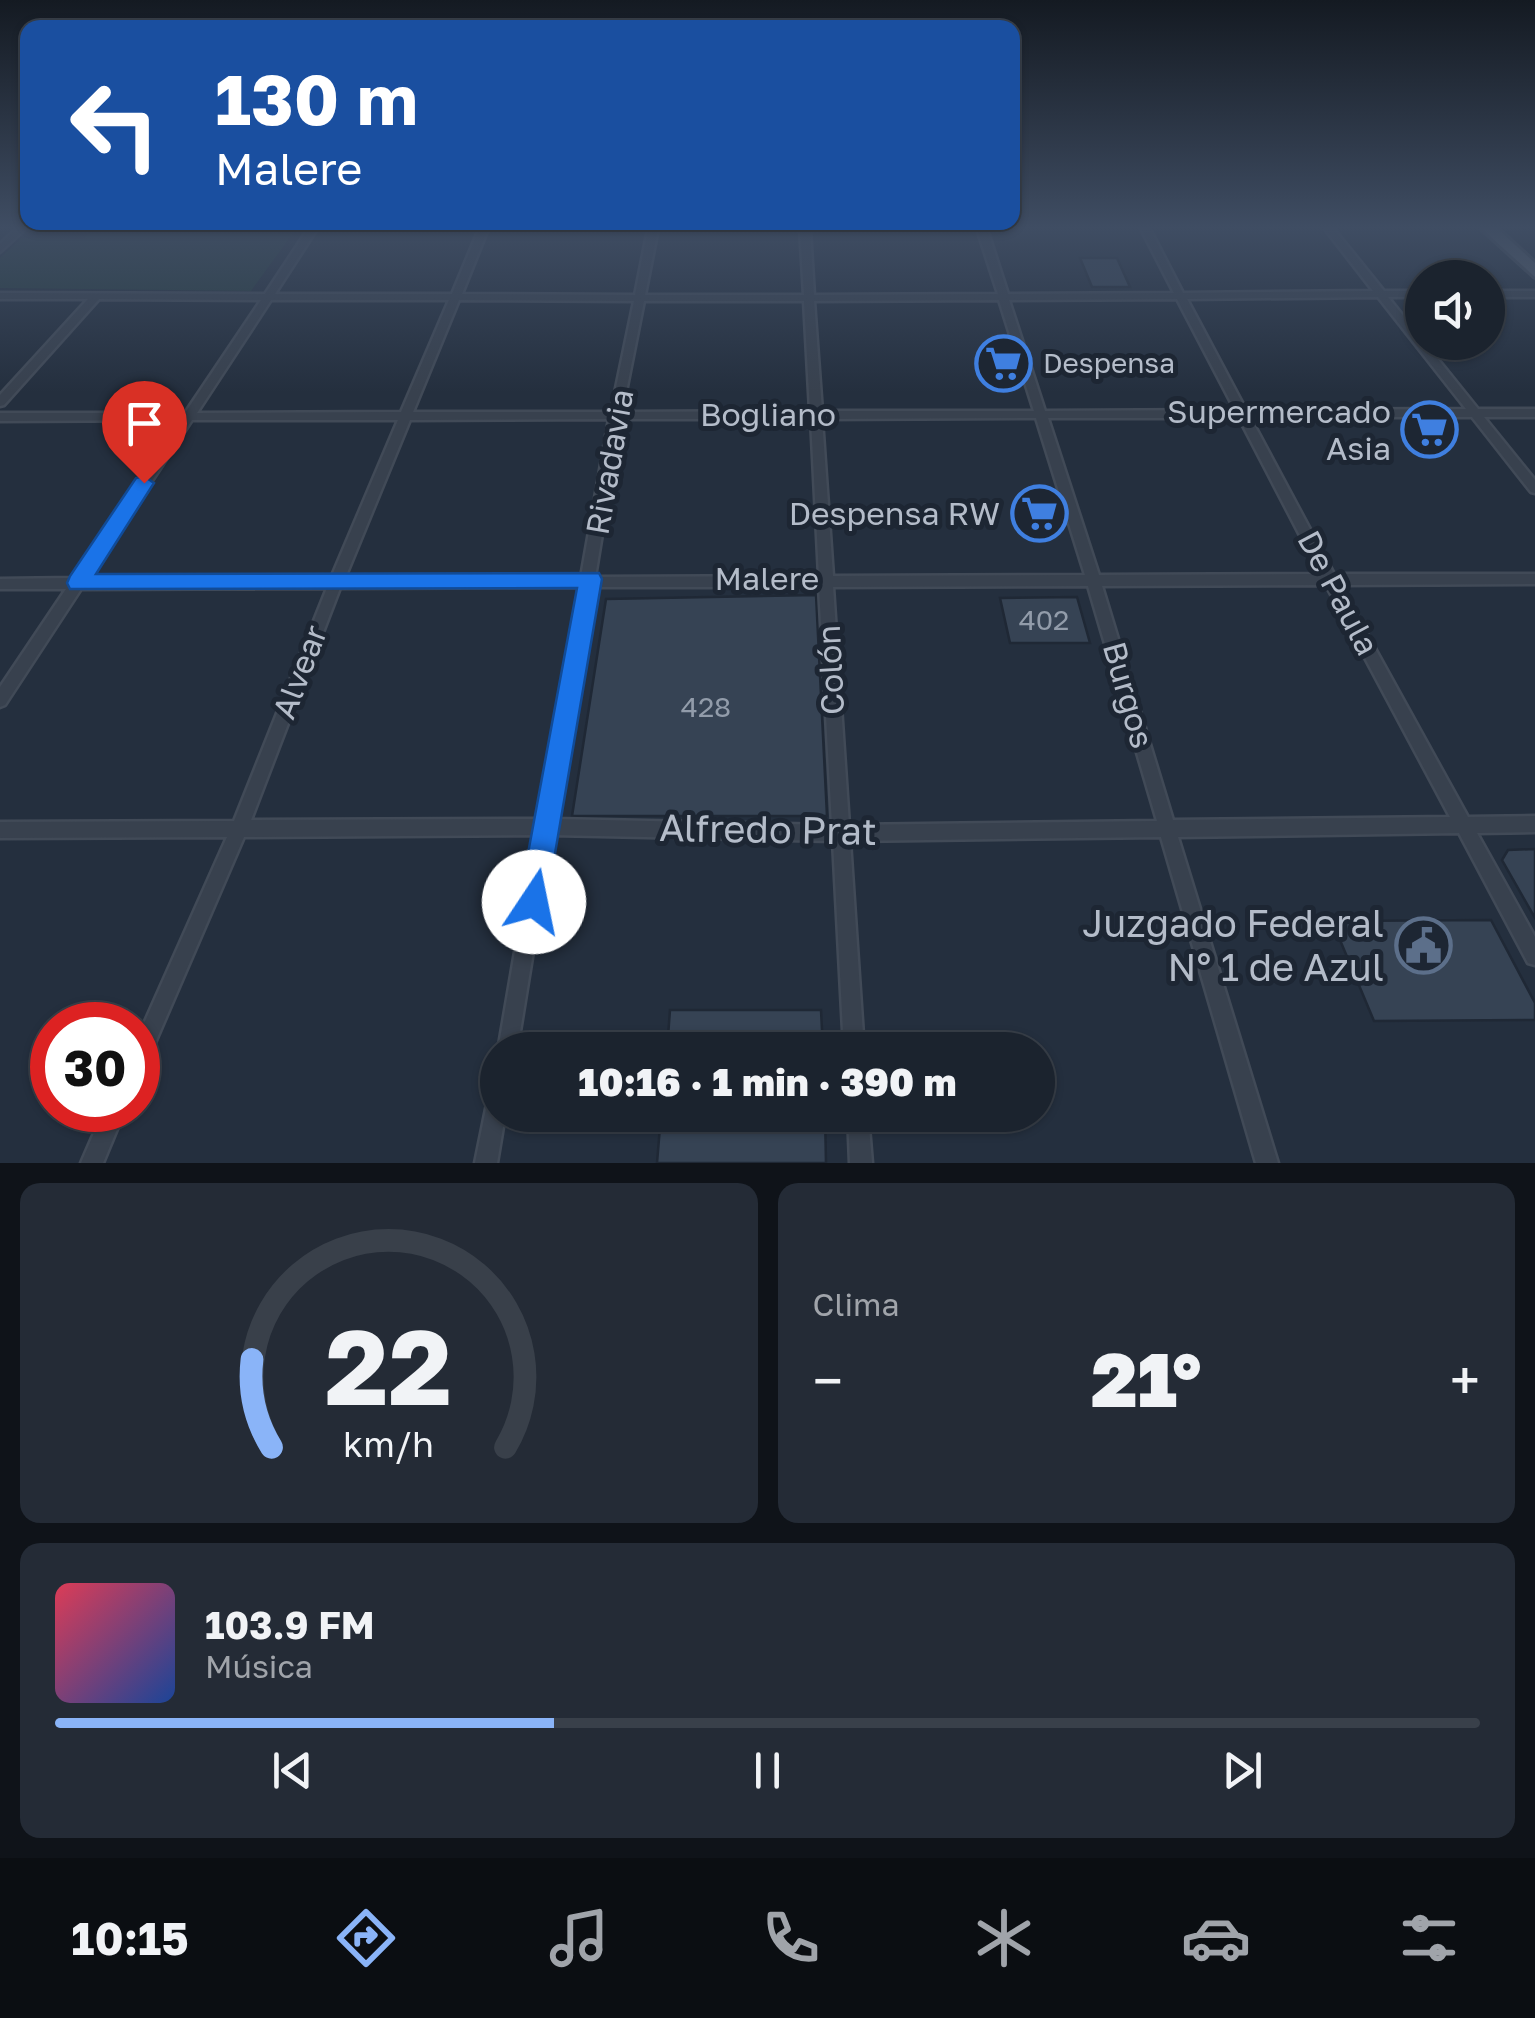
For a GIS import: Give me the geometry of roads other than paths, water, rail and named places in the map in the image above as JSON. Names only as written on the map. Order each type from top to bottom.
[{"type":"street","points":[[0,700],[276,283]]},
{"type":"street","name":"Alvear","points":[[160,1008],[238,829],[336,582],[462,283]]},
{"type":"street","name":"Rivadavia","points":[[509,1032],[548,827],[616,415],[643,283]]},
{"type":"street","name":"Colón","points":[[808,283],[853,1032]]},
{"type":"street","name":"Burgos","points":[[999,283],[1094,582],[1267,1163]]},
{"type":"street","name":"De Paula","points":[[1175,283],[1330,580],[1535,956]]},
{"type":"street","points":[[1372,283],[1535,489]]},
{"type":"street","points":[[0,296],[809,298],[1405,294]]},
{"type":"street","points":[[1505,294],[1535,294]]},
{"type":"street","points":[[0,402],[98,296]]},
{"type":"street","name":"Bogliano","points":[[0,417],[1535,413]]},
{"type":"street","name":"Malere","points":[[0,584],[590,579],[1535,579]]},
{"type":"street","name":"Alfredo Prat","points":[[0,830],[548,827],[840,832],[1535,824]]},
{"type":"street","points":[[92,1163],[105,1132]]},
{"type":"street","points":[[486,1163],[492,1132]]},
{"type":"street","points":[[859,1132],[861,1163]]},
{"type":"place","name":"Despensa","points":[[1004,363]]},
{"type":"place","name":"Supermercado Asia","points":[[1430,430]]},
{"type":"place","name":"Despensa RW","points":[[1039,514]]},
{"type":"place","name":"Juzgado Federal N° 1 de Azul","points":[[1423,946]]}]
